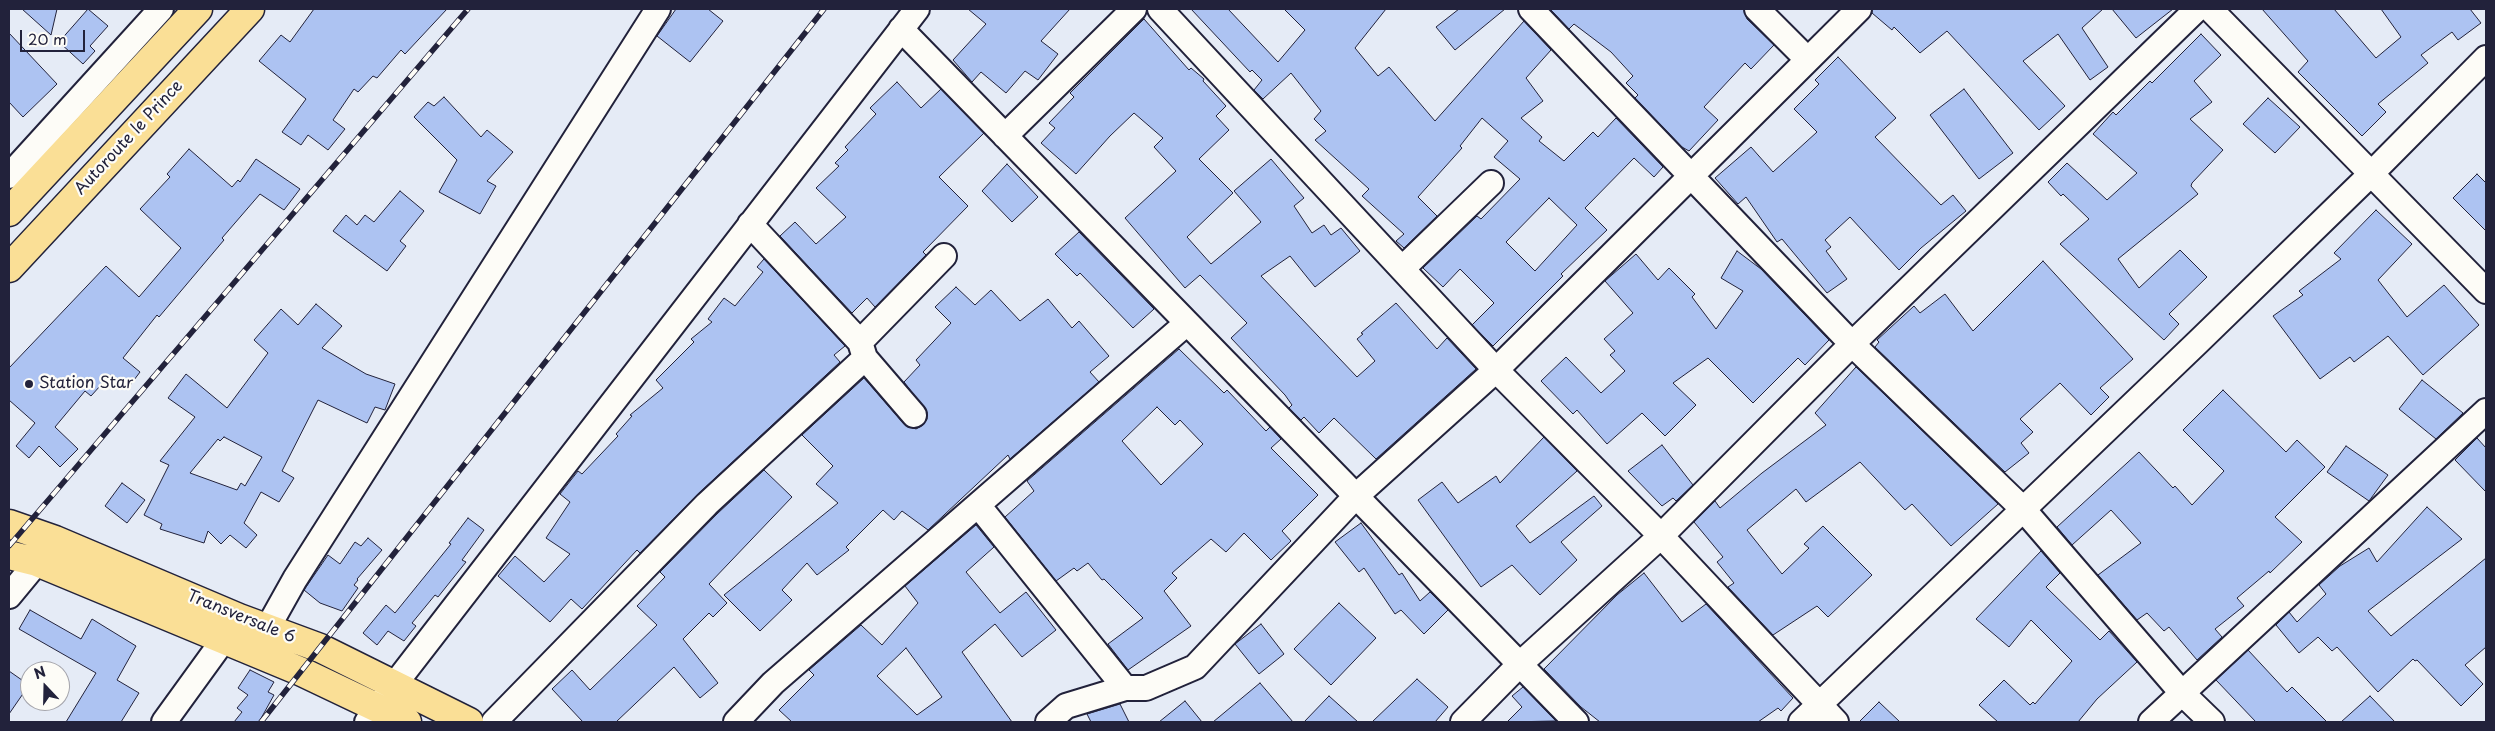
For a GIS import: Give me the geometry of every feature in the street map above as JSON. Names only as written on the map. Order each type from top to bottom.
[{"type":"main road","points":[[9,212],[198,9]]},
{"type":"main road","name":"Autoroute le Prince","points":[[9,268],[250,9]]},
{"type":"main road","name":"Transversale 6","points":[[9,524],[55,540],[239,618],[320,648],[468,722]]},
{"type":"main road","name":"Transversale 6","points":[[9,555],[37,562],[302,672],[373,715],[407,722]]},
{"type":"street","points":[[9,176],[161,9]]},
{"type":"street","points":[[268,629],[295,579],[658,9]]},
{"type":"street","points":[[373,715],[917,9]]},
{"type":"street","points":[[1005,136],[1134,9]]},
{"type":"street","points":[[1160,9],[1496,370],[1661,536],[1836,722]]},
{"type":"street","points":[[1531,9],[1852,344],[2023,509],[2182,693],[2212,722]]},
{"type":"street","points":[[1757,9],[1807,59]]},
{"type":"street","points":[[1048,722],[1066,706],[1126,688],[1146,688],[1195,667],[1356,496],[1496,370],[1859,9]]},
{"type":"street","points":[[1462,722],[1520,664],[1661,536],[1852,344],[2197,9]]},
{"type":"street","points":[[2210,9],[2486,291]]},
{"type":"street","points":[[901,29],[1576,722]]},
{"type":"street","points":[[1801,722],[2372,174],[2486,58]]},
{"type":"street","points":[[1402,269],[1491,183]]},
{"type":"street","points":[[750,224],[862,350],[914,414]]},
{"type":"street","points":[[494,722],[707,504],[862,350],[944,256]]},
{"type":"street","points":[[736,722],[772,683],[1187,323]]},
{"type":"street","points":[[2151,722],[2486,411]]},
{"type":"street","points":[[978,504],[1126,688]]},
{"type":"street","points":[[9,596],[55,540]]},
{"type":"street","points":[[164,722],[239,618]]},
{"type":"building","points":[[22,9],[57,9],[51,35]]},
{"type":"building","points":[[88,9],[108,26],[90,46],[95,51],[83,64],[59,42]]},
{"type":"building","points":[[314,9],[447,9],[405,54],[401,50],[377,78],[373,76],[358,92],[354,89],[333,120],[345,129],[328,150],[308,135],[301,145],[282,132],[306,99],[259,61],[281,35],[290,42]]},
{"type":"building","points":[[676,9],[708,9],[723,21],[690,62],[657,36]]},
{"type":"building","points":[[968,9],[1070,9],[1041,41],[1058,54],[1038,80],[1025,71],[1006,93],[981,72],[972,82],[953,60],[986,24]]},
{"type":"building","points":[[1191,9],[1228,9],[1278,62],[1305,30],[1284,9],[1386,9],[1355,48],[1378,76],[1389,67],[1435,121],[1524,21],[1551,50],[1526,78],[1543,101],[1521,118],[1542,137],[1539,141],[1564,161],[1593,132],[1598,137],[1616,118],[1663,167],[1654,177],[1634,158],[1585,208],[1607,230],[1561,274],[1563,276],[1493,346],[1472,325],[1494,303],[1460,269],[1443,287],[1423,268],[1477,216],[1481,219],[1520,179],[1494,157],[1508,141],[1482,118],[1460,146],[1462,148],[1418,197],[1437,216],[1404,248],[1396,241],[1404,234],[1362,196],[1369,189],[1315,140],[1326,131],[1314,119],[1321,111],[1291,73],[1263,99],[1254,90],[1262,80],[1252,70],[1250,72]],"holes":[[[1549,198],[1577,225],[1535,271],[1506,242]]]},
{"type":"building","points":[[1459,9],[1505,9],[1455,50],[1436,27]]},
{"type":"building","points":[[1550,9],[1744,9],[1747,19],[1774,45],[1751,69],[1745,63],[1704,107],[1718,120],[1689,151],[1682,147],[1635,98],[1638,95],[1626,83],[1633,76],[1611,52],[1574,24],[1569,29]]},
{"type":"building","points":[[1872,9],[2103,9],[2082,28],[2108,67],[2090,80],[2058,34],[2023,61],[2065,106],[2039,130],[1947,31],[1920,53],[1894,27],[1892,30],[1872,13]]},
{"type":"building","points":[[2112,9],[2173,9],[2136,38]]},
{"type":"building","points":[[2262,9],[2334,9],[2376,58],[2401,37],[2381,9],[2470,9],[2481,23],[2458,40],[2452,32],[2421,55],[2428,63],[2378,104],[2386,112],[2362,136],[2298,72],[2308,61]]},
{"type":"building","points":[[1144,19],[1189,70],[1191,68],[1204,79],[1203,81],[1226,106],[1216,116],[1229,130],[1199,159],[1233,193],[1187,237],[1211,264],[1261,222],[1234,191],[1271,159],[1304,198],[1294,206],[1312,233],[1324,225],[1331,235],[1341,228],[1360,251],[1315,287],[1290,256],[1261,276],[1357,377],[1375,361],[1357,339],[1363,334],[1361,333],[1396,303],[1437,349],[1447,338],[1476,369],[1376,459],[1334,418],[1319,433],[1304,417],[1301,420],[1289,408],[1292,405],[1285,395],[1231,338],[1247,323],[1200,275],[1185,288],[1125,218],[1176,171],[1154,147],[1163,138],[1134,113],[1110,136],[1076,174],[1041,143],[1055,128],[1049,123],[1074,97],[1070,93]]},
{"type":"building","points":[[9,33],[57,84],[23,117],[9,102]]},
{"type":"building","points":[[2201,34],[2221,55],[2194,81],[2212,102],[2190,119],[2223,150],[2192,183],[2191,186],[2198,194],[2118,259],[2139,288],[2180,250],[2207,277],[2169,314],[2179,324],[2164,340],[2060,244],[2089,219],[2063,194],[2061,196],[2048,182],[2067,163],[2107,200],[2137,173],[2093,134],[2113,112],[2116,115],[2150,81],[2152,83]]},
{"type":"building","points":[[1838,57],[1896,118],[1875,137],[1941,205],[1953,195],[1966,211],[1921,248],[1899,270],[1850,217],[1825,240],[1831,247],[1826,251],[1847,279],[1827,293],[1782,239],[1777,242],[1746,197],[1738,204],[1715,178],[1751,147],[1773,172],[1817,132],[1794,109],[1819,84],[1815,80]]},
{"type":"building","points":[[897,82],[921,108],[941,89],[984,133],[939,177],[968,206],[923,252],[926,255],[875,307],[867,298],[852,313],[780,236],[795,222],[816,244],[846,217],[816,188],[839,166],[835,163],[848,150],[845,147],[876,114],[870,108]]},
{"type":"building","points":[[1964,89],[2013,153],[1979,179],[1930,115]]},
{"type":"building","points":[[444,97],[481,137],[487,130],[513,152],[487,181],[496,186],[480,214],[439,192],[457,160],[414,117],[428,102],[434,106]]},
{"type":"building","points":[[2268,98],[2300,127],[2275,153],[2243,124]]},
{"type":"building","points":[[189,149],[232,187],[238,180],[240,182],[256,159],[300,189],[284,210],[260,194],[222,238],[224,240],[159,317],[157,315],[123,358],[140,372],[128,388],[110,375],[91,396],[85,391],[55,427],[78,449],[60,467],[39,446],[29,458],[16,446],[35,423],[9,400],[9,368],[106,266],[139,297],[181,248],[140,209],[170,177],[167,174]]},
{"type":"building","points":[[1007,164],[1038,197],[1012,222],[982,191]]},
{"type":"building","points":[[2477,174],[2486,183],[2486,231],[2453,198]]},
{"type":"building","points":[[400,191],[424,211],[400,241],[406,246],[387,271],[333,231],[346,215],[357,225],[365,215],[374,222]]},
{"type":"building","points":[[2376,210],[2412,244],[2378,280],[2407,317],[2444,285],[2479,325],[2423,375],[2388,336],[2354,362],[2350,357],[2320,379],[2273,316],[2303,295],[2299,291],[2341,259],[2334,253]]},
{"type":"building","points":[[1079,232],[1154,309],[1133,328],[1080,273],[1077,276],[1055,254]]},
{"type":"building","points":[[1737,251],[1761,269],[1829,340],[1805,365],[1798,358],[1753,403],[1708,358],[1673,383],[1696,405],[1665,436],[1642,413],[1607,444],[1577,410],[1573,414],[1541,381],[1566,357],[1601,393],[1625,371],[1610,355],[1615,351],[1604,339],[1633,313],[1605,281],[1636,254],[1658,280],[1669,268],[1695,294],[1692,297],[1716,329],[1743,291],[1721,278]]},
{"type":"building","points":[[764,259],[845,346],[834,355],[840,362],[698,494],[640,553],[637,550],[582,609],[571,599],[550,622],[498,576],[515,556],[544,582],[570,554],[546,538],[570,502],[560,494],[578,471],[582,474],[618,436],[616,434],[632,416],[630,415],[663,388],[656,380],[694,342],[691,339],[712,322],[708,319],[724,298],[735,306],[763,272],[757,267]]},
{"type":"building","points":[[2043,261],[2133,359],[2100,388],[2109,397],[2091,415],[2060,383],[2020,419],[2033,432],[2021,443],[2029,453],[2005,472],[1875,347],[1879,342],[1877,340],[1914,306],[1920,313],[1945,294],[1973,331]]},
{"type":"building","points":[[956,287],[975,305],[991,290],[1020,321],[1048,299],[1072,328],[1079,321],[1109,356],[1090,372],[1099,382],[1010,459],[1008,455],[928,530],[902,511],[894,520],[883,510],[846,547],[849,550],[817,575],[807,563],[782,590],[792,600],[760,631],[724,595],[838,503],[816,484],[833,466],[802,435],[864,378],[904,424],[916,429],[923,425],[927,419],[927,412],[904,382],[920,365],[916,360],[951,323],[935,307]]},
{"type":"building","points":[[316,304],[342,326],[322,348],[366,374],[395,384],[385,410],[375,407],[367,423],[318,400],[282,471],[294,478],[279,502],[261,492],[244,523],[257,535],[246,548],[230,535],[221,544],[208,531],[204,543],[160,529],[162,524],[144,515],[169,465],[160,461],[195,417],[168,398],[186,374],[227,408],[268,353],[254,340],[281,309],[298,325]],"holes":[[[224,437],[262,457],[245,486],[241,483],[237,490],[190,473],[218,439],[220,441]]]},
{"type":"building","points":[[1179,349],[1224,393],[1227,390],[1266,431],[1270,427],[1281,439],[1271,448],[1318,495],[1282,531],[1291,541],[1271,560],[1244,533],[1226,552],[1211,539],[1172,573],[1177,578],[1164,591],[1191,626],[1128,670],[1108,644],[1143,618],[1104,579],[1102,580],[1088,563],[1077,571],[1074,568],[1056,581],[1005,517],[1034,491],[1027,481]],"holes":[[[1157,407],[1175,425],[1180,420],[1203,444],[1161,485],[1122,441]]]},
{"type":"building","points":[[1856,367],[1998,504],[1951,546],[1912,504],[1905,510],[1860,462],[1806,502],[1796,489],[1747,530],[1782,574],[1809,548],[1804,544],[1823,526],[1872,575],[1828,617],[1817,606],[1773,635],[1728,587],[1734,583],[1717,562],[1723,557],[1694,522],[1715,501],[1720,508],[1762,473],[1826,425],[1815,413]]},
{"type":"building","points":[[2422,380],[2463,413],[2436,439],[2399,409]]},
{"type":"building","points":[[2223,390],[2286,452],[2297,440],[2325,467],[2275,517],[2302,542],[2270,573],[2269,571],[2237,598],[2244,606],[2215,629],[2222,637],[2197,660],[2169,627],[2164,631],[2147,613],[2137,620],[2098,575],[2141,543],[2111,510],[2072,545],[2057,527],[2139,452],[2192,505],[2224,471],[2183,430]]},
{"type":"building","points":[[1544,437],[1577,471],[1516,526],[1530,543],[1594,496],[1602,506],[1561,542],[1577,560],[1540,595],[1512,565],[1481,587],[1418,500],[1442,482],[1458,503],[1496,476],[1500,483]]},
{"type":"building","points":[[2477,438],[2486,448],[2486,492],[2455,460]]},
{"type":"building","points":[[1662,445],[1693,485],[1676,501],[1673,498],[1662,506],[1628,471]]},
{"type":"building","points":[[2346,446],[2388,475],[2369,501],[2327,472]]},
{"type":"building","points":[[764,470],[792,497],[709,584],[727,603],[713,617],[709,613],[683,639],[718,683],[700,698],[674,667],[616,722],[583,722],[552,689],[572,670],[590,690],[657,625],[637,606],[665,577],[660,572]]},
{"type":"building","points":[[122,483],[145,500],[127,523],[105,506]]},
{"type":"building","points":[[2427,507],[2462,539],[2368,611],[2391,636],[2486,558],[2486,647],[2465,665],[2483,684],[2461,706],[2417,660],[2413,659],[2378,692],[2337,647],[2332,651],[2318,637],[2299,653],[2276,625],[2289,612],[2297,622],[2326,594],[2319,585],[2340,566],[2369,548],[2377,562]]},
{"type":"building","points":[[468,518],[484,530],[462,560],[466,562],[438,597],[435,595],[412,623],[416,626],[404,641],[388,631],[377,645],[363,633],[386,605],[395,613],[451,544],[449,543]]},
{"type":"building","points":[[1361,523],[1399,575],[1402,573],[1420,601],[1430,592],[1448,610],[1424,634],[1401,610],[1395,614],[1364,568],[1359,572],[1335,542]]},
{"type":"building","points":[[976,525],[994,547],[966,572],[1000,613],[1026,592],[1056,630],[1022,657],[995,624],[962,652],[1012,722],[792,722],[779,710],[814,675],[809,670],[861,625],[882,645],[918,603],[905,586]],"holes":[[[906,648],[942,697],[917,715],[877,676]]]},
{"type":"building","points":[[368,538],[382,550],[357,579],[354,585],[358,588],[342,611],[320,603],[304,590],[328,555],[340,564],[355,542],[361,546]]},
{"type":"building","points":[[2041,551],[2060,573],[2046,587],[2100,640],[2109,631],[2137,662],[2097,699],[2078,722],[1998,722],[1979,705],[2004,680],[2030,705],[2033,702],[2035,704],[2072,661],[2031,620],[2009,647],[1976,619]]},
{"type":"building","points":[[1644,573],[1682,622],[1706,604],[1793,698],[1781,711],[1778,708],[1758,722],[1600,722],[1581,707],[1544,669],[1617,595]]},
{"type":"building","points":[[1339,603],[1376,638],[1331,685],[1294,649]]},
{"type":"building","points":[[30,610],[81,639],[92,619],[136,646],[117,680],[139,693],[121,722],[66,722],[96,673],[19,629]]},
{"type":"building","points":[[1261,624],[1284,654],[1259,674],[1235,644]]},
{"type":"building","points":[[2248,650],[2287,692],[2292,687],[2327,722],[2256,722],[2216,680]]},
{"type":"building","points":[[250,670],[274,682],[268,692],[274,695],[259,722],[234,722],[242,712],[237,708],[248,695],[238,688]]},
{"type":"building","points":[[9,671],[20,679],[20,698],[9,714]]},
{"type":"building","points":[[1417,679],[1448,707],[1435,722],[1372,722]]},
{"type":"building","points":[[1260,683],[1293,722],[1213,722]]},
{"type":"building","points":[[1523,687],[1556,721],[1507,722],[1522,707],[1512,696]]},
{"type":"building","points":[[1329,696],[1358,722],[1304,722]]},
{"type":"building","points":[[2370,696],[2395,722],[2341,722]]},
{"type":"building","points":[[1185,701],[1202,722],[1159,722]]},
{"type":"building","points":[[1879,702],[1900,722],[1859,722]]},
{"type":"building","points":[[1120,704],[1129,722],[1091,722],[1087,714]]},
{"type":"railway","points":[[9,546],[468,9]]},
{"type":"railway","points":[[261,722],[824,9]]},
{"type":"place","name":"Station Star","points":[[29,384]]}]
